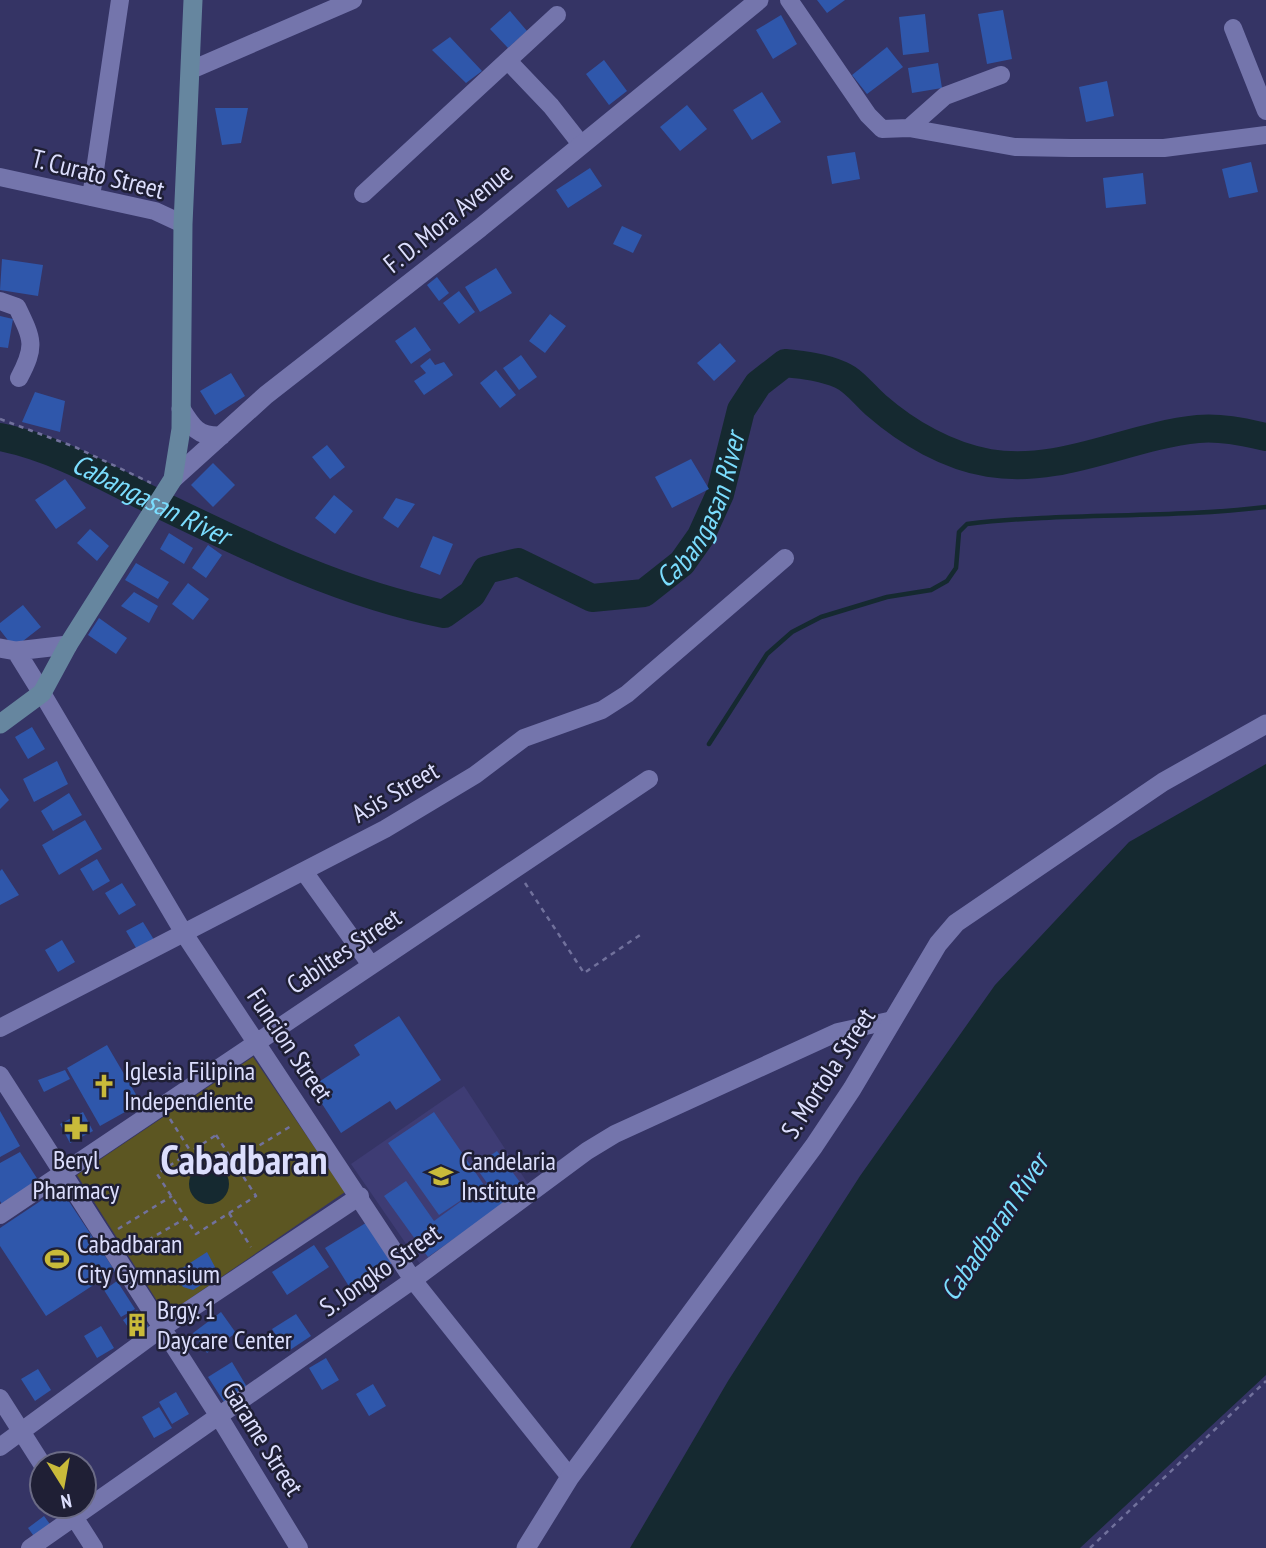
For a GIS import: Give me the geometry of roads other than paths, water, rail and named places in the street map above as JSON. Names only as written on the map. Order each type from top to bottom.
[{"type":"main road","points":[[0,724],[42,693],[68,645],[165,493],[181,409],[183,223],[194,0]]},
{"type":"street","points":[[91,197],[120,0]]},
{"type":"street","points":[[191,70],[354,0]]},
{"type":"street","name":"F. D. Mora Avenue","points":[[165,493],[220,436],[266,395],[480,228],[580,143],[760,0]]},
{"type":"street","points":[[789,0],[868,114],[882,129],[909,128],[1015,147],[1164,148],[1266,135]]},
{"type":"street","points":[[363,194],[557,15]]},
{"type":"street","points":[[1233,28],[1266,111]]},
{"type":"street","points":[[509,62],[551,106],[580,143]]},
{"type":"street","points":[[909,128],[923,113],[946,96],[1001,75]]},
{"type":"street","name":"T. Curato Street","points":[[0,177],[155,211],[183,223]]},
{"type":"street","points":[[155,211],[184,200]]},
{"type":"street","points":[[0,301],[17,307],[28,330],[32,353],[19,378]]},
{"type":"street","points":[[181,409],[197,432],[207,437],[220,436]]},
{"type":"street","name":"Asis Street","points":[[0,1028],[304,873],[475,775],[524,738],[602,710],[627,694],[785,558]]},
{"type":"street","points":[[8,650],[68,645]]},
{"type":"street","points":[[8,650],[42,693]]},
{"type":"street","name":"Funcion Street","points":[[42,693],[185,935],[413,1280],[570,1477]]},
{"type":"street","name":"S. Mortola Street","points":[[526,1548],[570,1477],[814,1146],[938,944],[956,923],[1163,782],[1266,724]]},
{"type":"street","name":"Cabiltes Street","points":[[0,1215],[649,779]]},
{"type":"street","points":[[304,873],[371,965]]},
{"type":"street","name":"S. Jongko Street","points":[[98,1495],[413,1280],[587,1151],[615,1134],[838,1032],[893,1020]]},
{"type":"street","name":"Garame Street","points":[[0,1075],[218,1415],[299,1548]]},
{"type":"street","points":[[0,1447],[162,1328],[360,1196]]},
{"type":"street","points":[[0,1398],[34,1450]]},
{"type":"street","name":"S. Jongko Street","points":[[30,1548],[63,1520]]},
{"type":"street","points":[[76,1520],[94,1548]]},
{"type":"water","name":"Cabadbaran River","points":[[1266,764],[1266,1375],[1080,1548],[630,1548],[728,1381],[860,1176],[995,985],[1129,842]]},
{"type":"water","points":[[209,1164],[223,1170],[229,1184],[223,1198],[209,1204],[195,1198],[189,1184],[195,1170]]},
{"type":"waterway","name":"Cabangasan River","points":[[0,437],[63,457],[230,538],[299,568],[370,595],[444,614],[472,594],[486,570],[518,562],[592,598],[644,593],[682,563],[701,536],[720,494],[741,410],[758,384],[785,363],[820,368],[841,375],[856,385],[889,416],[915,434],[959,455],[989,463],[1042,464],[1198,429],[1224,429],[1266,437]]},
{"type":"waterway","points":[[709,744],[767,654],[792,632],[821,617],[887,597],[931,590],[947,581],[956,568],[959,532],[967,524],[1266,507]]},
{"type":"place","name":"Iglesia Filipina Independiente","points":[[104,1086]]},
{"type":"place","name":"Beryl Pharmacy","points":[[76,1128]]},
{"type":"place","name":"Candelaria Institute","points":[[441,1176]]},
{"type":"place","name":"Cabadbaran City Gymnasium","points":[[57,1259]]},
{"type":"place","name":"Brgy. 1 Daycare Center","points":[[137,1325]]},
{"type":"district","name":"Cabadbaran","points":[[244,1160]]}]
